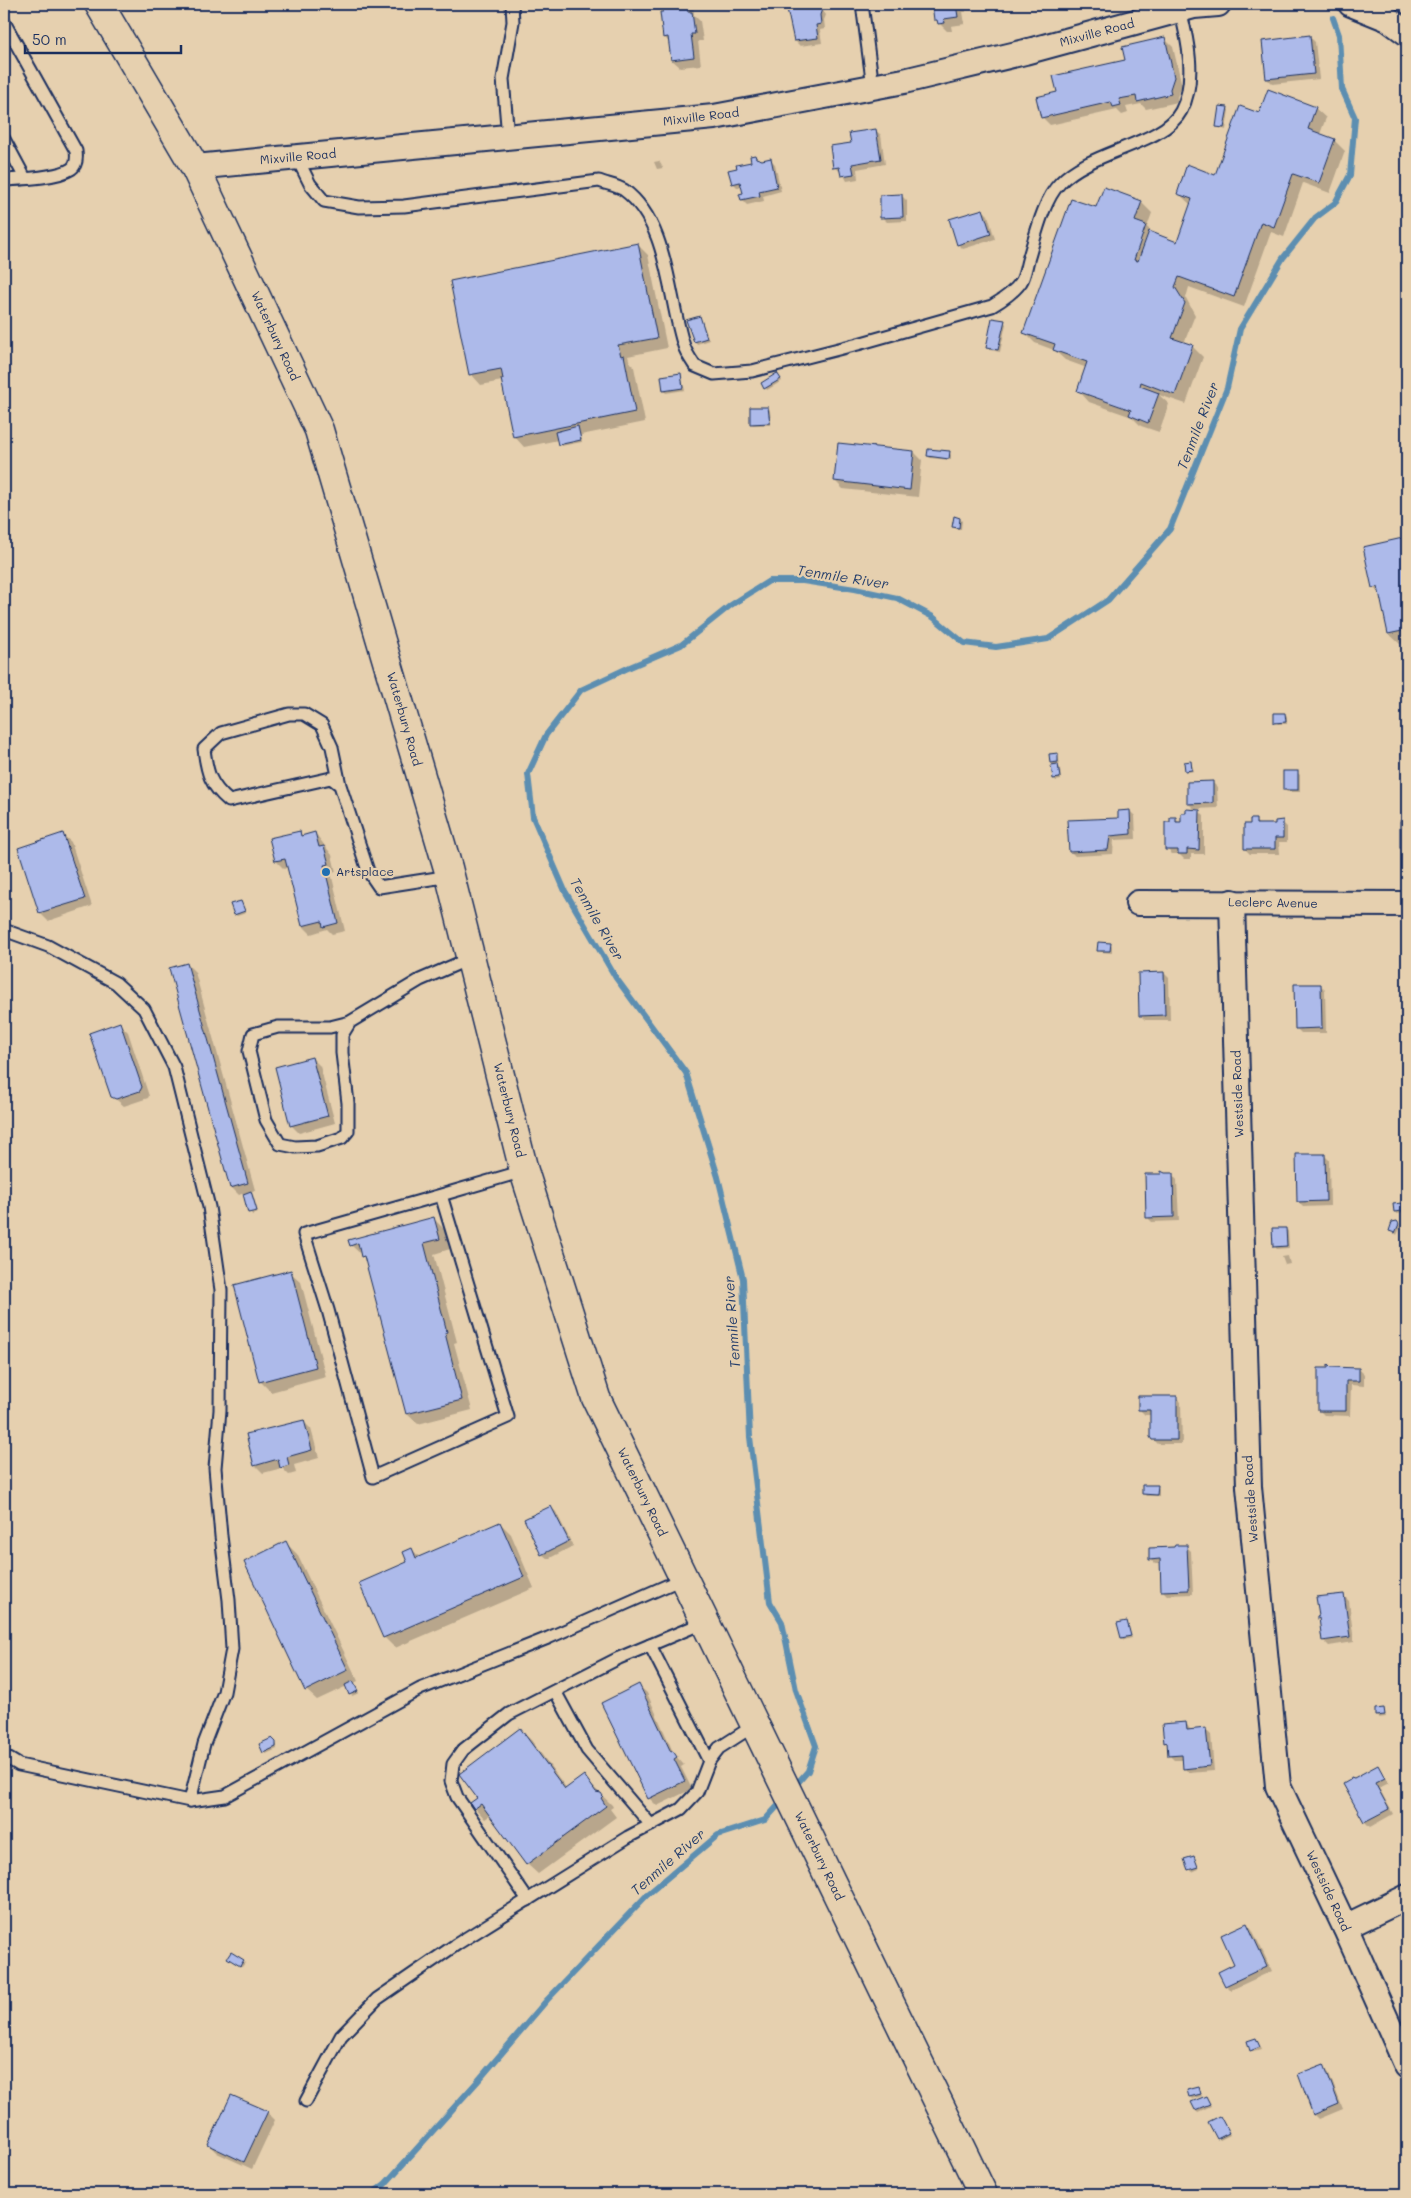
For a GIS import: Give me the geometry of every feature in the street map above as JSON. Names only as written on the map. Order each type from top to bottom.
[{"type":"main road","name":"Waterbury Road","points":[[99,4],[194,167],[319,430],[450,876],[524,1171],[596,1398],[983,2194]]},
{"type":"street","name":"Mixville Road","points":[[194,167],[714,117],[874,87],[1025,52],[1190,7],[1218,4]]},
{"type":"street","points":[[1351,4],[1388,19],[1407,33]]},
{"type":"street","name":"Westside Road","points":[[1232,902],[1249,1487],[1278,1786],[1345,1926],[1407,2066]]},
{"type":"street","name":"Leclerc Avenue","points":[[1138,903],[1407,904]]},
{"type":"street","points":[[1345,1926],[1407,1897]]},
{"type":"lane","points":[[508,137],[504,79],[512,22],[512,4]]},
{"type":"lane","points":[[862,4],[874,87]]},
{"type":"lane","points":[[297,158],[310,184],[324,201],[360,207],[404,206],[599,181],[623,189],[640,205],[654,230],[665,263],[684,347],[695,366],[714,374],[752,371],[858,344],[992,306],[1007,297],[1023,280],[1047,203],[1059,184],[1084,164],[1153,136],[1173,124],[1182,109],[1188,85],[1190,7]]},
{"type":"lane","points":[[4,22],[76,151],[77,159],[72,168],[61,173],[4,180]]},
{"type":"lane","points":[[4,139],[25,178]]},
{"type":"lane","points":[[340,785],[331,778],[229,801],[219,792],[207,772],[204,748],[221,733],[289,714],[304,714],[322,725],[332,747],[340,785],[368,871],[379,887],[450,876]]},
{"type":"lane","points":[[4,930],[48,946],[116,983],[144,1009],[174,1067],[209,1207],[221,1290],[220,1410],[216,1468],[220,1536],[229,1600],[232,1648],[224,1692],[204,1744],[190,1801]]},
{"type":"lane","points":[[350,1022],[342,1035],[342,1053],[348,1103],[348,1131],[342,1138],[317,1146],[280,1144],[266,1120],[249,1051],[253,1034],[278,1028],[330,1027],[350,1022],[420,980],[471,958]]},
{"type":"lane","points":[[441,1195],[508,1417],[373,1477],[328,1310],[304,1234],[524,1171]]},
{"type":"lane","points":[[4,1756],[19,1765],[190,1801],[225,1796],[420,1689],[548,1638],[684,1578]]},
{"type":"lane","points":[[528,1900],[457,1797],[450,1781],[453,1764],[463,1750],[509,1714],[619,1658],[705,1622]]},
{"type":"lane","points":[[650,1645],[709,1761]]},
{"type":"lane","points":[[555,1691],[588,1750],[651,1825]]},
{"type":"lane","points":[[306,2101],[341,2036],[377,1998],[457,1944],[651,1825],[681,1809],[697,1792],[709,1761],[719,1748],[755,1725]]},
{"type":"building","points":[[662,4],[686,4],[688,12],[692,12],[695,34],[691,34],[694,57],[671,60],[668,37],[663,38],[660,12],[663,12]]},
{"type":"building","points":[[786,4],[818,4],[819,9],[822,9],[820,15],[821,24],[816,25],[818,38],[794,41]]},
{"type":"building","points":[[932,4],[956,4],[958,17],[944,19],[945,23],[938,24],[937,20],[934,20]]},
{"type":"building","points":[[1310,35],[1314,74],[1266,79],[1262,41]]},
{"type":"building","points":[[1165,37],[1174,77],[1170,89],[1171,94],[1137,102],[1136,96],[1119,99],[1121,105],[1113,107],[1111,102],[1041,118],[1036,97],[1057,92],[1053,76],[1125,60],[1122,47]]},
{"type":"building","points":[[1268,89],[1316,107],[1308,129],[1335,139],[1319,183],[1293,174],[1274,227],[1261,222],[1234,297],[1179,277],[1175,287],[1185,303],[1172,338],[1193,345],[1175,395],[1141,382],[1140,386],[1159,393],[1148,423],[1129,415],[1131,410],[1077,391],[1087,362],[1053,350],[1055,344],[1023,333],[1071,199],[1096,207],[1104,187],[1142,201],[1135,221],[1146,225],[1134,260],[1138,261],[1149,231],[1177,242],[1192,199],[1177,194],[1187,164],[1215,175],[1240,106],[1259,113]]},
{"type":"building","points":[[1219,106],[1228,107],[1224,128],[1216,127]]},
{"type":"building","points":[[876,129],[881,159],[852,164],[854,174],[841,176],[839,167],[833,168],[830,146],[851,143],[849,133]]},
{"type":"building","points":[[755,155],[756,158],[762,160],[771,158],[777,187],[759,191],[760,196],[741,200],[739,194],[743,193],[740,182],[732,184],[728,170],[737,168],[736,165],[751,162],[750,156]]},
{"type":"building","points":[[902,194],[903,217],[880,218],[880,195]]},
{"type":"building","points":[[983,209],[991,234],[957,245],[949,219]]},
{"type":"building","points":[[638,243],[657,338],[618,345],[621,356],[624,355],[635,412],[513,437],[501,379],[503,379],[501,369],[469,375],[450,281]]},
{"type":"building","points":[[700,316],[707,338],[694,342],[686,320]]},
{"type":"building","points":[[992,318],[1005,320],[998,350],[986,348]]},
{"type":"building","points":[[681,373],[683,388],[663,391],[661,376]]},
{"type":"building","points":[[777,373],[781,379],[764,389],[761,383]]},
{"type":"building","points":[[750,407],[768,407],[770,423],[750,424]]},
{"type":"building","points":[[578,426],[581,440],[558,445],[555,432]]},
{"type":"building","points":[[838,443],[914,451],[910,490],[834,481]]},
{"type":"building","points":[[928,449],[950,451],[949,459],[927,456]]},
{"type":"building","points":[[954,516],[960,518],[959,528],[952,527]]},
{"type":"building","points":[[1407,537],[1407,630],[1388,634],[1378,587],[1372,588],[1363,547]]},
{"type":"building","points":[[1274,713],[1285,713],[1286,722],[1274,723]]},
{"type":"building","points":[[1058,753],[1058,762],[1050,763],[1049,754]]},
{"type":"building","points":[[1191,761],[1192,770],[1185,771],[1184,762]]},
{"type":"building","points":[[1058,764],[1060,778],[1053,779],[1051,765]]},
{"type":"building","points":[[1283,771],[1298,771],[1298,790],[1283,790]]},
{"type":"building","points":[[1213,781],[1213,803],[1187,804],[1187,782]]},
{"type":"building","points":[[1186,809],[1200,810],[1199,850],[1187,849],[1187,854],[1178,854],[1178,850],[1165,850],[1165,822],[1170,822],[1170,817],[1176,817],[1176,822],[1181,822],[1181,813],[1186,813]]},
{"type":"building","points":[[1130,810],[1131,834],[1110,836],[1108,850],[1069,852],[1067,820],[1118,818],[1118,811]]},
{"type":"building","points":[[1250,819],[1256,819],[1256,824],[1275,824],[1275,821],[1283,820],[1283,838],[1275,838],[1275,849],[1244,849],[1244,824],[1250,824]]},
{"type":"building","points":[[1400,821],[1407,821],[1407,848],[1400,848]]},
{"type":"building","points":[[300,831],[301,836],[315,832],[319,847],[324,846],[329,864],[324,865],[338,923],[323,927],[322,921],[302,926],[285,859],[275,861],[269,838]]},
{"type":"building","points":[[63,833],[85,899],[39,913],[18,848]]},
{"type":"building","points":[[241,901],[245,911],[234,915],[230,904]]},
{"type":"building","points":[[1098,942],[1111,943],[1110,951],[1097,951]]},
{"type":"building","points":[[187,963],[248,1183],[230,1188],[169,968]]},
{"type":"building","points":[[1164,972],[1165,1015],[1139,1016],[1138,973]]},
{"type":"building","points":[[1294,984],[1321,984],[1322,1028],[1295,1029]]},
{"type":"building","points":[[120,1022],[142,1087],[140,1091],[116,1099],[111,1097],[89,1033]]},
{"type":"building","points":[[312,1057],[328,1116],[290,1126],[275,1067]]},
{"type":"building","points":[[1296,1154],[1325,1154],[1326,1201],[1297,1202]]},
{"type":"building","points":[[1161,1171],[1173,1173],[1174,1217],[1146,1218],[1145,1174],[1161,1174]]},
{"type":"building","points":[[251,1191],[257,1211],[248,1213],[243,1194]]},
{"type":"building","points":[[1402,1203],[1403,1211],[1394,1212],[1393,1204]]},
{"type":"building","points":[[434,1217],[440,1239],[424,1243],[462,1400],[406,1414],[364,1256],[361,1257],[358,1243],[350,1246],[348,1240]]},
{"type":"building","points":[[1397,1221],[1399,1224],[1395,1233],[1389,1231],[1392,1222]]},
{"type":"building","points":[[1272,1228],[1286,1228],[1287,1246],[1273,1247]]},
{"type":"building","points":[[291,1270],[316,1367],[259,1382],[234,1285]]},
{"type":"building","points":[[1328,1364],[1331,1367],[1359,1368],[1359,1381],[1346,1381],[1346,1411],[1318,1411],[1318,1368],[1328,1368]]},
{"type":"building","points":[[1138,1396],[1177,1396],[1177,1440],[1152,1440],[1150,1437],[1150,1410],[1138,1410]]},
{"type":"building","points":[[304,1420],[312,1450],[287,1457],[289,1465],[280,1468],[278,1459],[254,1466],[246,1434]]},
{"type":"building","points":[[1142,1485],[1158,1485],[1157,1495],[1142,1494]]},
{"type":"building","points":[[551,1506],[569,1541],[541,1555],[524,1519]]},
{"type":"building","points":[[500,1522],[524,1577],[383,1638],[359,1583],[407,1562],[403,1552],[412,1548],[416,1558]]},
{"type":"building","points":[[286,1541],[348,1670],[305,1691],[244,1562]]},
{"type":"building","points":[[1175,1545],[1187,1545],[1189,1590],[1161,1591],[1160,1559],[1149,1560],[1149,1548],[1174,1547]]},
{"type":"building","points":[[1344,1594],[1350,1637],[1322,1641],[1319,1618],[1317,1619],[1319,1615],[1316,1597]]},
{"type":"building","points":[[1127,1621],[1131,1636],[1121,1638],[1117,1623]]},
{"type":"building","points":[[353,1681],[358,1691],[349,1695],[345,1685]]},
{"type":"building","points":[[639,1684],[671,1752],[673,1751],[677,1757],[674,1759],[685,1781],[648,1799],[601,1703]]},
{"type":"building","points":[[1384,1708],[1385,1715],[1375,1716],[1375,1709]]},
{"type":"building","points":[[1186,1722],[1187,1730],[1206,1728],[1210,1766],[1183,1769],[1182,1755],[1168,1756],[1167,1742],[1164,1743],[1162,1724]]},
{"type":"building","points":[[520,1728],[565,1789],[584,1775],[596,1792],[601,1793],[603,1796],[601,1798],[606,1806],[526,1865],[481,1804],[474,1809],[470,1803],[477,1798],[459,1774]]},
{"type":"building","points":[[272,1738],[276,1742],[276,1747],[263,1753],[259,1744]]},
{"type":"building","points":[[1378,1765],[1385,1778],[1375,1783],[1389,1809],[1364,1822],[1343,1784],[1350,1780],[1351,1777],[1354,1778]]},
{"type":"building","points":[[1194,1856],[1198,1867],[1188,1870],[1184,1859]]},
{"type":"building","points":[[1247,1923],[1267,1966],[1225,1986],[1218,1972],[1234,1964],[1221,1935]]},
{"type":"building","points":[[231,1952],[244,1960],[240,1966],[227,1958]]},
{"type":"building","points":[[1256,2038],[1260,2047],[1250,2051],[1247,2041]]},
{"type":"building","points":[[1324,2064],[1339,2104],[1313,2115],[1298,2074]]},
{"type":"building","points":[[1199,2087],[1201,2094],[1189,2097],[1187,2090]]},
{"type":"building","points":[[231,2095],[268,2111],[244,2162],[208,2145]]},
{"type":"building","points":[[1206,2096],[1210,2104],[1195,2110],[1191,2102]]},
{"type":"building","points":[[1220,2116],[1229,2133],[1217,2139],[1208,2122]]},
{"type":"waterway","name":"Tenmile River","points":[[794,1787],[808,1771],[816,1746],[796,1690],[782,1622],[770,1602],[750,1437],[743,1279],[718,1177],[686,1073],[616,978],[565,891],[533,817],[528,774],[546,735],[581,690],[681,645],[731,605],[769,581],[803,581],[897,598],[933,617],[964,643],[996,647],[1048,639],[1108,600],[1170,529],[1227,388],[1240,329],[1283,258],[1315,218],[1335,203],[1350,175],[1355,118],[1342,89],[1339,35],[1333,18]]},
{"type":"waterway","name":"Tenmile River","points":[[372,2194],[385,2184],[477,2082],[547,2000],[648,1894],[718,1835],[765,1820],[784,1799]]},
{"type":"place","name":"Artsplace","points":[[326,872]]}]
